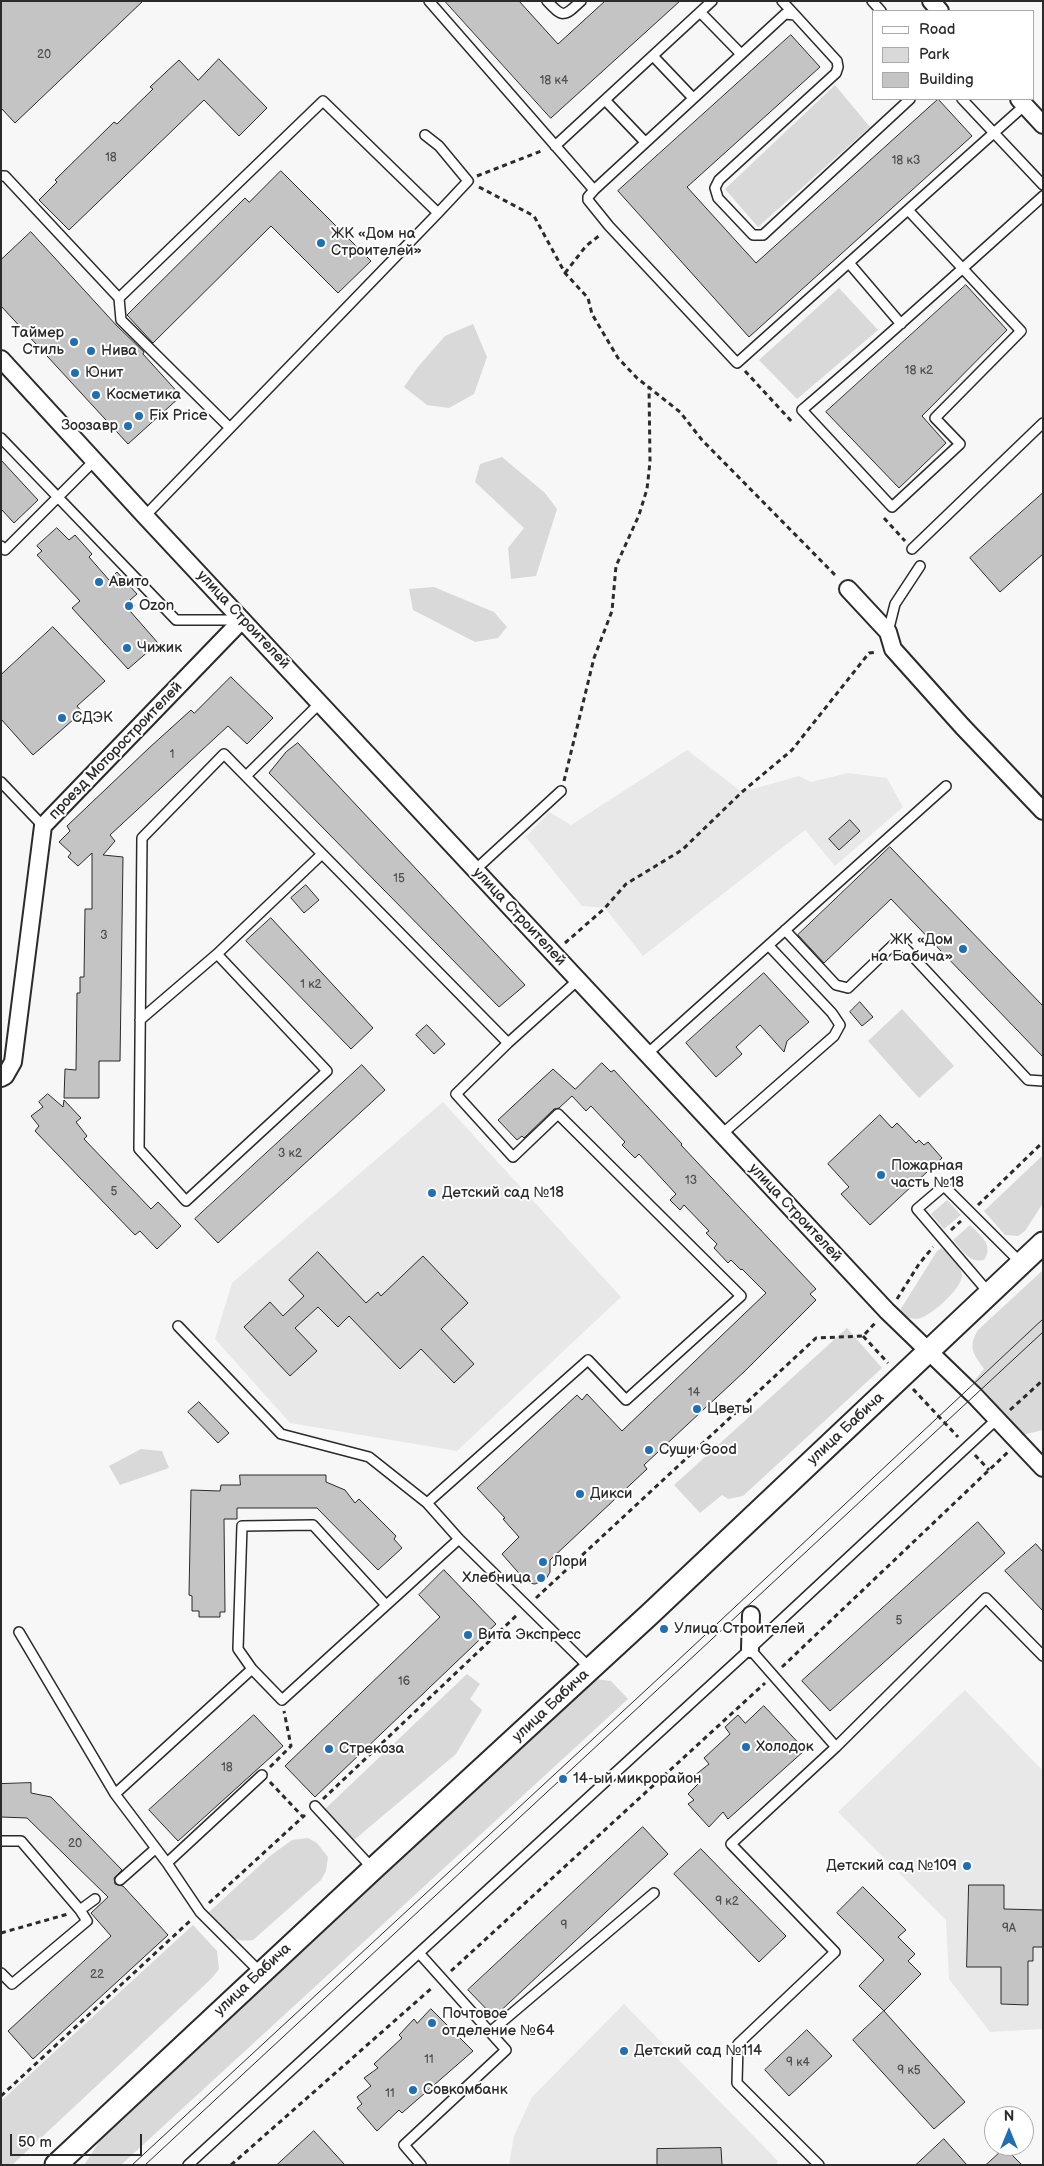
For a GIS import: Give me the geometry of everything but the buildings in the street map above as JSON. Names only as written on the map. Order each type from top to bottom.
[{"type":"street","points":[[1022,102],[1043,125]]},
{"type":"street","name":"улица Строителей","points":[[1,359],[145,516],[887,1311],[998,1420],[1043,1468]]},
{"type":"street","points":[[848,589],[888,632],[893,649],[962,726],[1043,811]]},
{"type":"street","name":"проезд Моторостроителей","points":[[1,1078],[5,1076],[13,1062],[43,826],[242,620]]},
{"type":"street","name":"улица Бабича","points":[[56,2165],[373,1869],[591,1669],[1043,1243]]},
{"type":"street","points":[[750,1649],[751,1615]]},
{"type":"lane","points":[[430,1],[594,190]]},
{"type":"lane","points":[[547,1],[558,13],[563,14],[568,13],[581,1]]},
{"type":"lane","points":[[556,146],[712,1]]},
{"type":"lane","points":[[782,1],[837,62],[838,67],[836,73],[719,180],[715,188],[718,198],[753,235],[763,235],[909,100]]},
{"type":"lane","points":[[700,12],[741,54]]},
{"type":"lane","points":[[795,15],[785,14],[645,142],[588,197],[588,200],[609,226],[738,363],[994,133],[1022,102]]},
{"type":"lane","points":[[653,56],[693,98]]},
{"type":"lane","points":[[605,100],[645,142]]},
{"type":"lane","points":[[963,100],[1043,185]]},
{"type":"lane","points":[[119,298],[323,101],[438,213]]},
{"type":"lane","points":[[145,516],[468,180],[439,146],[425,135]]},
{"type":"lane","points":[[1,176],[5,176],[119,298],[121,320],[230,428]]},
{"type":"lane","points":[[908,210],[964,268],[1021,331],[935,418],[960,444],[892,507],[802,410],[901,324],[964,268],[1043,196]]},
{"type":"lane","points":[[849,263],[901,324]]},
{"type":"lane","points":[[912,549],[1043,424]]},
{"type":"lane","points":[[1,438],[176,620],[242,620]]},
{"type":"lane","points":[[1,546],[5,550],[94,461]]},
{"type":"lane","points":[[888,632],[896,604],[920,566]]},
{"type":"lane","points":[[246,776],[320,703]]},
{"type":"lane","points":[[217,954],[327,1071],[186,1201],[139,1149],[142,838],[224,754],[508,1043]]},
{"type":"lane","points":[[1,782],[43,826]]},
{"type":"lane","points":[[647,1054],[946,786]]},
{"type":"lane","points":[[475,870],[562,791]]},
{"type":"lane","points":[[140,1020],[217,954],[322,854]]},
{"type":"lane","points":[[785,930],[836,985],[848,988],[893,945],[904,947],[1028,1080],[1043,1081]]},
{"type":"lane","points":[[722,1134],[834,1036],[840,1025],[832,1013],[769,946]]},
{"type":"lane","points":[[427,1504],[588,1360],[626,1400],[741,1296],[558,1114],[513,1157],[456,1094],[508,1043],[578,980]]},
{"type":"lane","points":[[990,1293],[916,1209],[944,1186],[1021,1263]]},
{"type":"lane","points":[[178,1326],[281,1434],[370,1457],[427,1504],[459,1539],[591,1669]]},
{"type":"lane","points":[[188,2165],[750,1649],[967,1446],[998,1420]]},
{"type":"lane","points":[[386,1605],[313,1525],[242,1526],[238,1649],[252,1669],[282,1700],[459,1539]]},
{"type":"lane","points":[[820,2165],[738,2083],[738,2044],[835,1952],[732,1844],[836,1746],[986,1598],[1043,1656]]},
{"type":"lane","points":[[19,1632],[115,1794],[167,1863],[200,1912],[261,1973]]},
{"type":"lane","points":[[750,1649],[836,1746]]},
{"type":"lane","points":[[115,1794],[252,1669]]},
{"type":"lane","points":[[167,1863],[262,1775]]},
{"type":"lane","points":[[315,1806],[373,1869]]},
{"type":"lane","points":[[1,1841],[21,1841],[80,1910],[87,1921],[12,1984],[1,1973]]},
{"type":"lane","points":[[120,1880],[155,1849]]},
{"type":"lane","points":[[490,2032],[654,1894]]},
{"type":"lane","points":[[80,1910],[95,1899]]},
{"type":"lane","points":[[419,1953],[506,2050],[404,2145],[421,2165]]},
{"type":"path","points":[[468,180],[556,146]]},
{"type":"path","points":[[468,180],[534,216],[565,273],[588,298],[592,314],[618,358],[637,378],[680,412],[702,440],[848,589]]},
{"type":"path","points":[[565,273],[586,246],[609,226]]},
{"type":"path","points":[[562,791],[594,658],[612,611],[616,566],[639,515],[647,489],[650,462],[649,386]]},
{"type":"path","points":[[553,954],[605,908],[626,884],[682,850],[742,792],[792,750],[869,653],[893,649]]},
{"type":"path","points":[[1,2096],[816,1338],[863,1336],[895,1303],[930,1250],[1043,1142]]},
{"type":"path","points":[[863,1336],[989,1470]]},
{"type":"path","points":[[998,1420],[1043,1380]]},
{"type":"path","points":[[231,2165],[442,1979],[773,1675],[1019,1442]]},
{"type":"path","points":[[282,1700],[292,1746],[262,1775],[303,1817]]},
{"type":"path","points":[[1,1933],[80,1910]]},
{"type":"shaded area","points":[[687,750],[742,792],[799,776],[811,782],[848,773],[887,778],[903,807],[835,866],[805,830],[643,956],[605,908],[582,906],[526,837],[549,812],[571,825]]},
{"type":"shaded area","name":"Детский сад №18","points":[[443,1102],[621,1297],[457,1451],[290,1423],[215,1339],[232,1283]]},
{"type":"shaded area","name":"Детский сад №109","points":[[965,1690],[1043,1771],[1042,2029],[990,2032],[949,1979],[946,1920],[838,1812]]},
{"type":"shaded area","name":"Детский сад №114","points":[[624,2004],[778,2161],[776,2165],[509,2165],[514,2136],[532,2097]]},
{"type":"green space","points":[[835,85],[870,127],[758,227],[725,189]]},
{"type":"green space","points":[[839,288],[878,330],[797,399],[759,360]]},
{"type":"green space","points":[[473,324],[487,357],[474,394],[449,408],[427,405],[404,387],[417,368],[445,336]]},
{"type":"green space","points":[[502,457],[545,493],[557,509],[536,576],[511,579],[508,548],[524,528],[475,482],[480,464]]},
{"type":"green space","points":[[434,587],[494,612],[507,627],[498,638],[475,642],[413,610],[409,589]]},
{"type":"green space","points":[[902,1009],[954,1066],[919,1098],[868,1041]]},
{"type":"green space","points":[[1043,1155],[1043,1203],[1025,1231],[1018,1236],[1005,1235],[984,1211]]},
{"type":"green space","points":[[947,1200],[961,1215],[944,1229],[931,1214]]},
{"type":"green space","points":[[970,1225],[987,1245],[987,1255],[984,1260],[970,1258],[953,1240]]},
{"type":"green space","points":[[942,1248],[954,1260],[961,1271],[961,1281],[944,1302],[929,1314],[917,1319],[905,1316],[899,1312],[937,1251]]},
{"type":"green space","points":[[1043,1270],[1043,1430],[1022,1435],[973,1382],[984,1369],[975,1355],[972,1346],[978,1330]]},
{"type":"green space","points":[[847,1328],[882,1368],[743,1496],[728,1499],[722,1495],[700,1513],[674,1485]]},
{"type":"green space","points":[[141,1449],[162,1451],[169,1468],[120,1485],[109,1466]]},
{"type":"green space","points":[[467,1674],[480,1684],[470,1699],[482,1710],[456,1754],[353,1841],[325,1809]]},
{"type":"green space","points":[[595,1679],[611,1681],[628,1699],[121,2165],[84,2165],[107,2130]]},
{"type":"green space","points":[[308,1838],[317,1843],[328,1857],[326,1871],[321,1880],[253,1940],[238,1940],[228,1934],[208,1913],[270,1856],[292,1840]]},
{"type":"green space","points":[[193,1925],[217,1951],[219,1969],[212,1978],[12,2165],[1,2165],[1,2101]]},
{"type":"tram line","points":[[132,2165],[674,1664],[1043,1319]]},
{"type":"tram line","points":[[145,2165],[1043,1332]]},
{"type":"place","name":"ЖК «Дом на Строителей»","points":[[321,243]]},
{"type":"place","name":"Таймер Стиль","points":[[74,342]]},
{"type":"place","name":"Нива","points":[[91,351]]},
{"type":"place","name":"Юнит","points":[[75,373]]},
{"type":"place","name":"Косметика","points":[[96,395]]},
{"type":"place","name":"Fix Price","points":[[139,416]]},
{"type":"place","name":"Зоозавр","points":[[128,426]]},
{"type":"place","name":"Авито","points":[[99,582]]},
{"type":"place","name":"Ozon","points":[[129,606]]},
{"type":"place","name":"Чижик","points":[[127,648]]},
{"type":"place","name":"СДЭК","points":[[62,718]]},
{"type":"place","name":"ЖК «Дом на Бабича»","points":[[963,949]]},
{"type":"place","name":"Пожарная часть №18","points":[[881,1175]]},
{"type":"place","name":"Детский сад №18","points":[[432,1193]]},
{"type":"place","name":"Цветы","points":[[697,1409]]},
{"type":"place","name":"Суши Good","points":[[649,1450]]},
{"type":"place","name":"Дикси","points":[[580,1494]]},
{"type":"place","name":"Лори","points":[[543,1562]]},
{"type":"place","name":"Хлебница","points":[[541,1578]]},
{"type":"place","name":"Улица Строителей","points":[[664,1629]]},
{"type":"place","name":"Вита Экспресс","points":[[468,1635]]},
{"type":"place","name":"Холодок","points":[[746,1747]]},
{"type":"place","name":"Стрекоза","points":[[329,1749]]},
{"type":"place","name":"14-ый микрорайон","points":[[563,1779]]},
{"type":"place","name":"Детский сад №109","points":[[967,1866]]},
{"type":"place","name":"Почтовое отделение №64","points":[[432,2023]]},
{"type":"place","name":"Детский сад №114","points":[[624,2051]]},
{"type":"place","name":"Совкомбанк","points":[[413,2090]]}]
